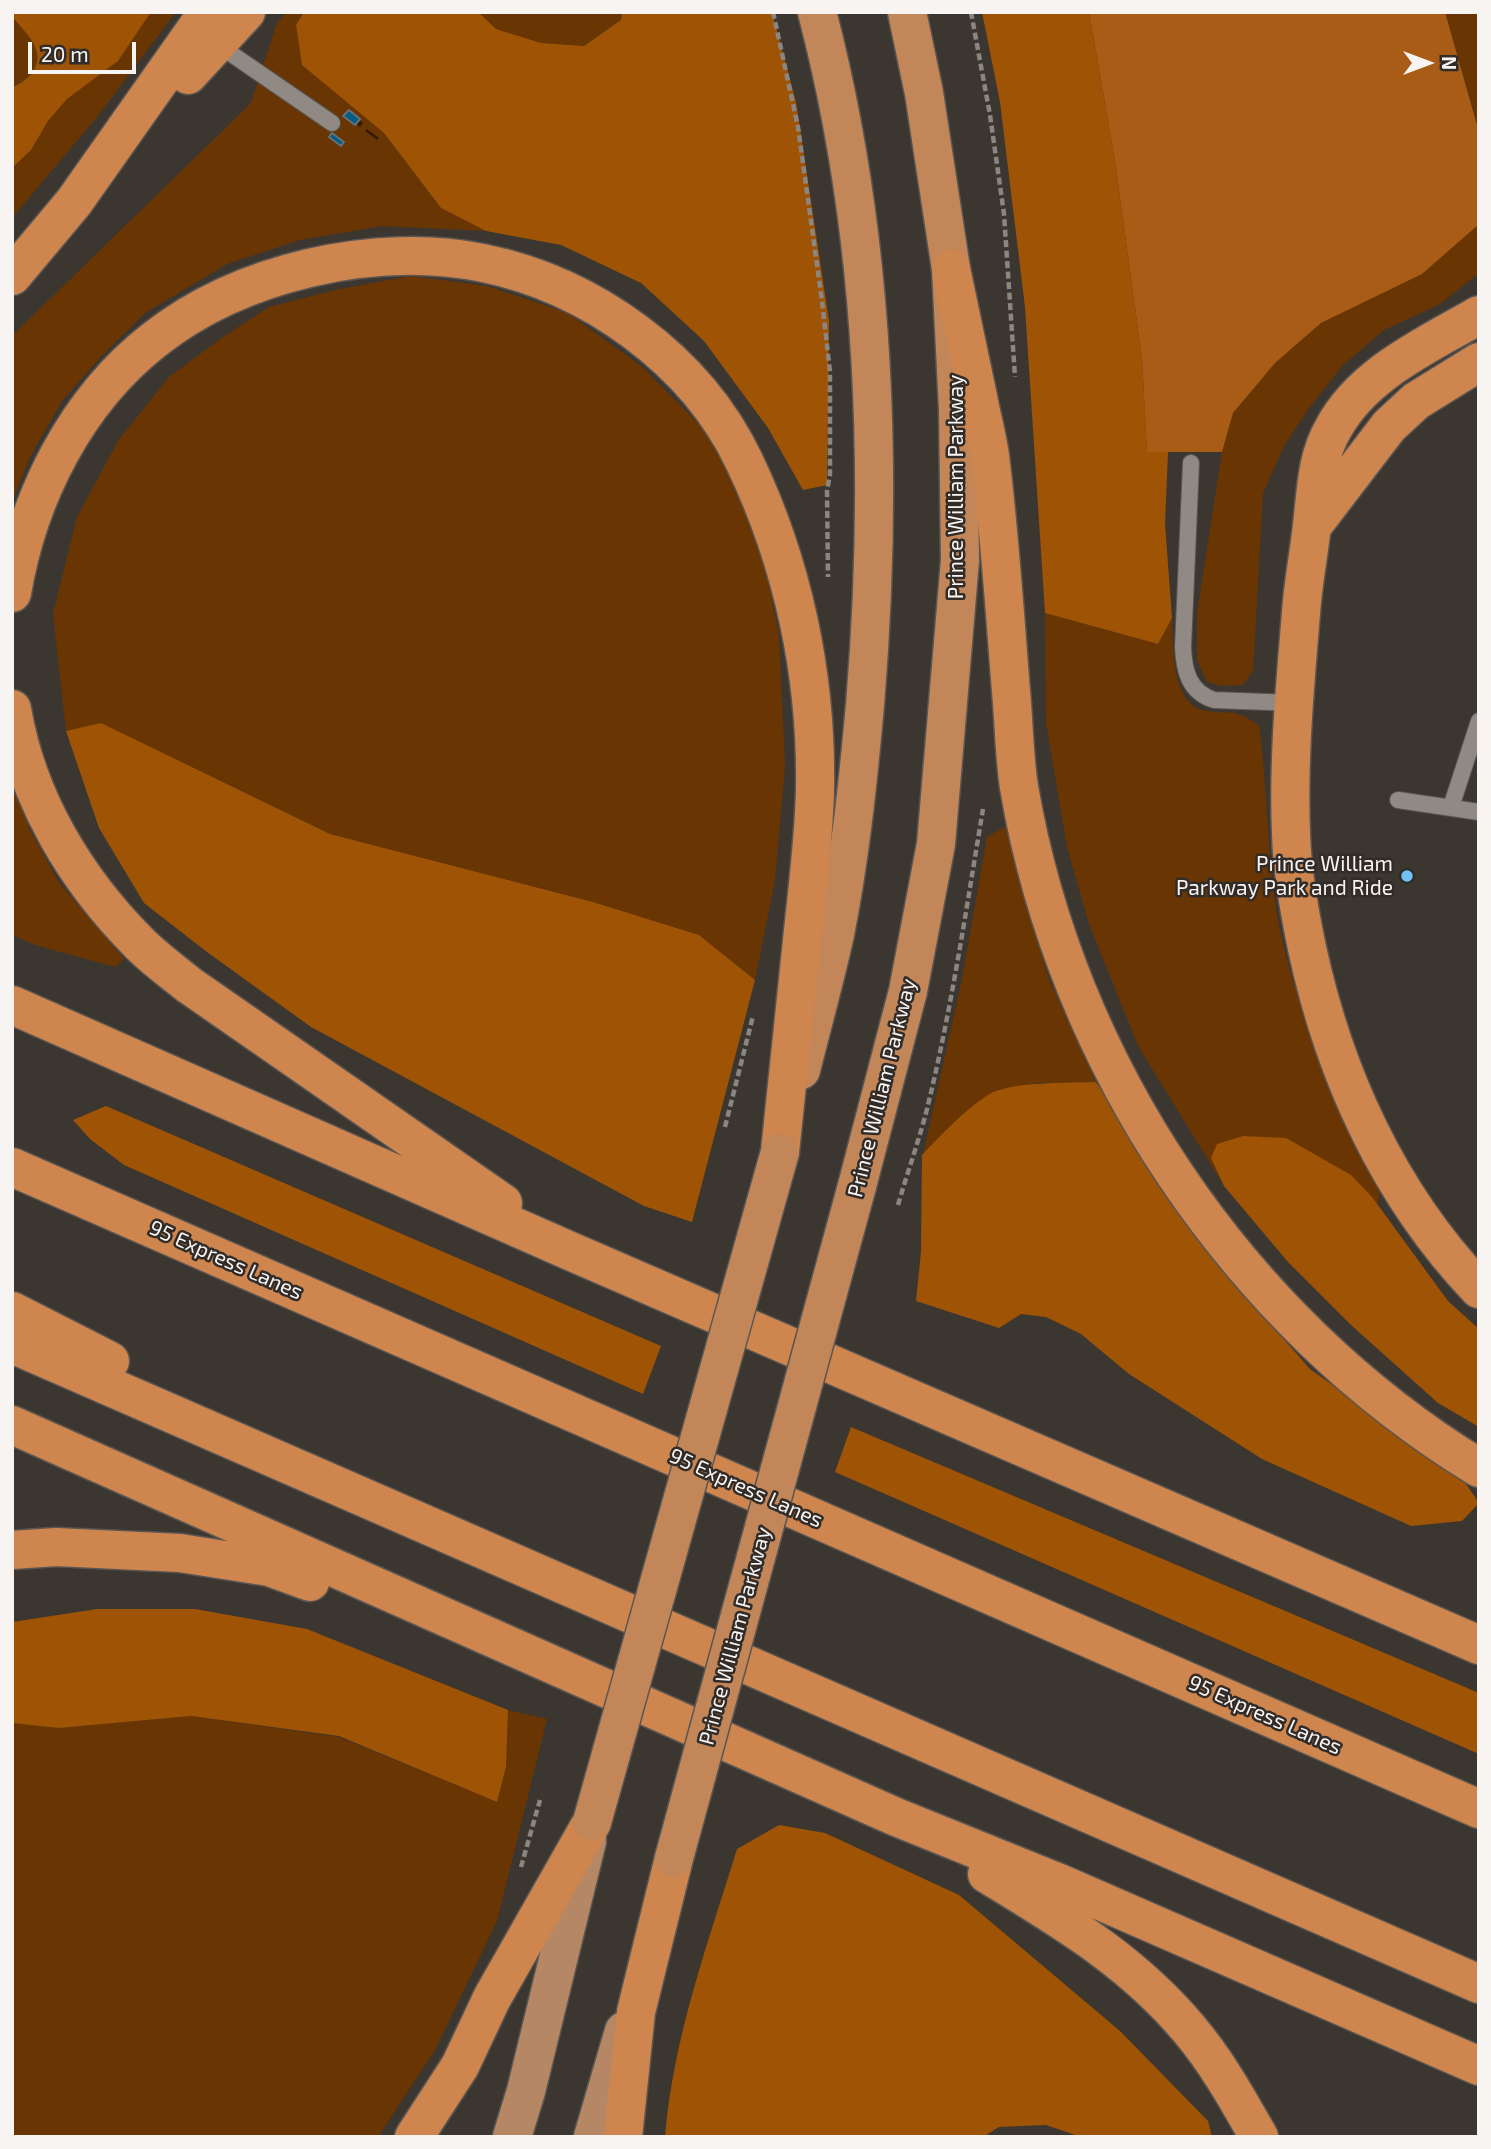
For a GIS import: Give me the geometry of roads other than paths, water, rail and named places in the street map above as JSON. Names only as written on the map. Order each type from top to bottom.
[{"type":"highway","points":[[12,276],[212,28],[246,12]]},
{"type":"highway","points":[[414,2137],[460,2066],[492,1998],[592,1822],[780,1152],[835,934],[858,788],[872,620],[874,431],[867,304],[852,177],[828,53],[817,12]]},
{"type":"highway","name":"Prince William Parkway","points":[[674,1858],[908,991],[936,844],[960,560],[958,410],[951,269],[924,93],[907,12]]},
{"type":"highway","points":[[12,593],[18,558],[44,484],[70,434],[103,389],[151,341],[188,316],[243,289],[302,269],[363,258],[425,256],[482,263],[538,278],[590,302],[639,335],[683,374],[722,420],[743,459],[773,527],[794,598],[806,662],[815,787],[812,846],[780,1152]]},
{"type":"highway","points":[[951,269],[991,460],[1019,783],[1032,854],[1057,939],[1097,1039],[1138,1118],[1187,1193],[1242,1263],[1312,1340],[1390,1408],[1479,1468]]},
{"type":"highway","points":[[1479,315],[1374,380],[1348,405],[1332,430],[1318,468],[1303,594],[1294,703],[1291,835],[1298,905],[1319,1002],[1343,1075],[1376,1145],[1416,1211],[1479,1289]]},
{"type":"highway","points":[[1312,525],[1389,426],[1430,392],[1479,362]]},
{"type":"highway","points":[[1430,392],[1459,391],[1479,396]]},
{"type":"highway","points":[[12,709],[17,737],[34,790],[66,852],[100,902],[142,947],[189,985],[570,1251]]},
{"type":"highway","points":[[12,1005],[570,1251],[1479,1645]]},
{"type":"highway","name":"95 Express Lanes","points":[[12,1167],[1479,1809]]},
{"type":"highway","points":[[12,1311],[474,1545]]},
{"type":"highway","points":[[12,1344],[1479,1984]]},
{"type":"highway","points":[[12,1425],[896,1817],[1070,1888],[1479,2066]]},
{"type":"highway","points":[[12,1550],[56,1547],[180,1553],[269,1567],[362,1601],[518,1650]]},
{"type":"highway","points":[[896,1817],[1089,1937],[1142,1980],[1189,2029],[1222,2073],[1259,2137]]},
{"type":"highway","points":[[623,2137],[636,2012],[674,1858]]},
{"type":"main road","points":[[512,2137],[526,2091],[592,1822]]},
{"type":"main road","name":"Prince William Parkway","points":[[593,2137],[674,1858]]},
{"type":"lane","points":[[212,28],[332,123]]},
{"type":"lane","points":[[1191,463],[1183,647],[1188,677],[1196,691],[1203,697],[1214,700],[1294,703]]},
{"type":"lane","points":[[1451,807],[1479,721]]},
{"type":"lane","points":[[1398,800],[1479,811]]},
{"type":"place","name":"Prince William Parkway Park and Ride","points":[[1407,876]]}]
